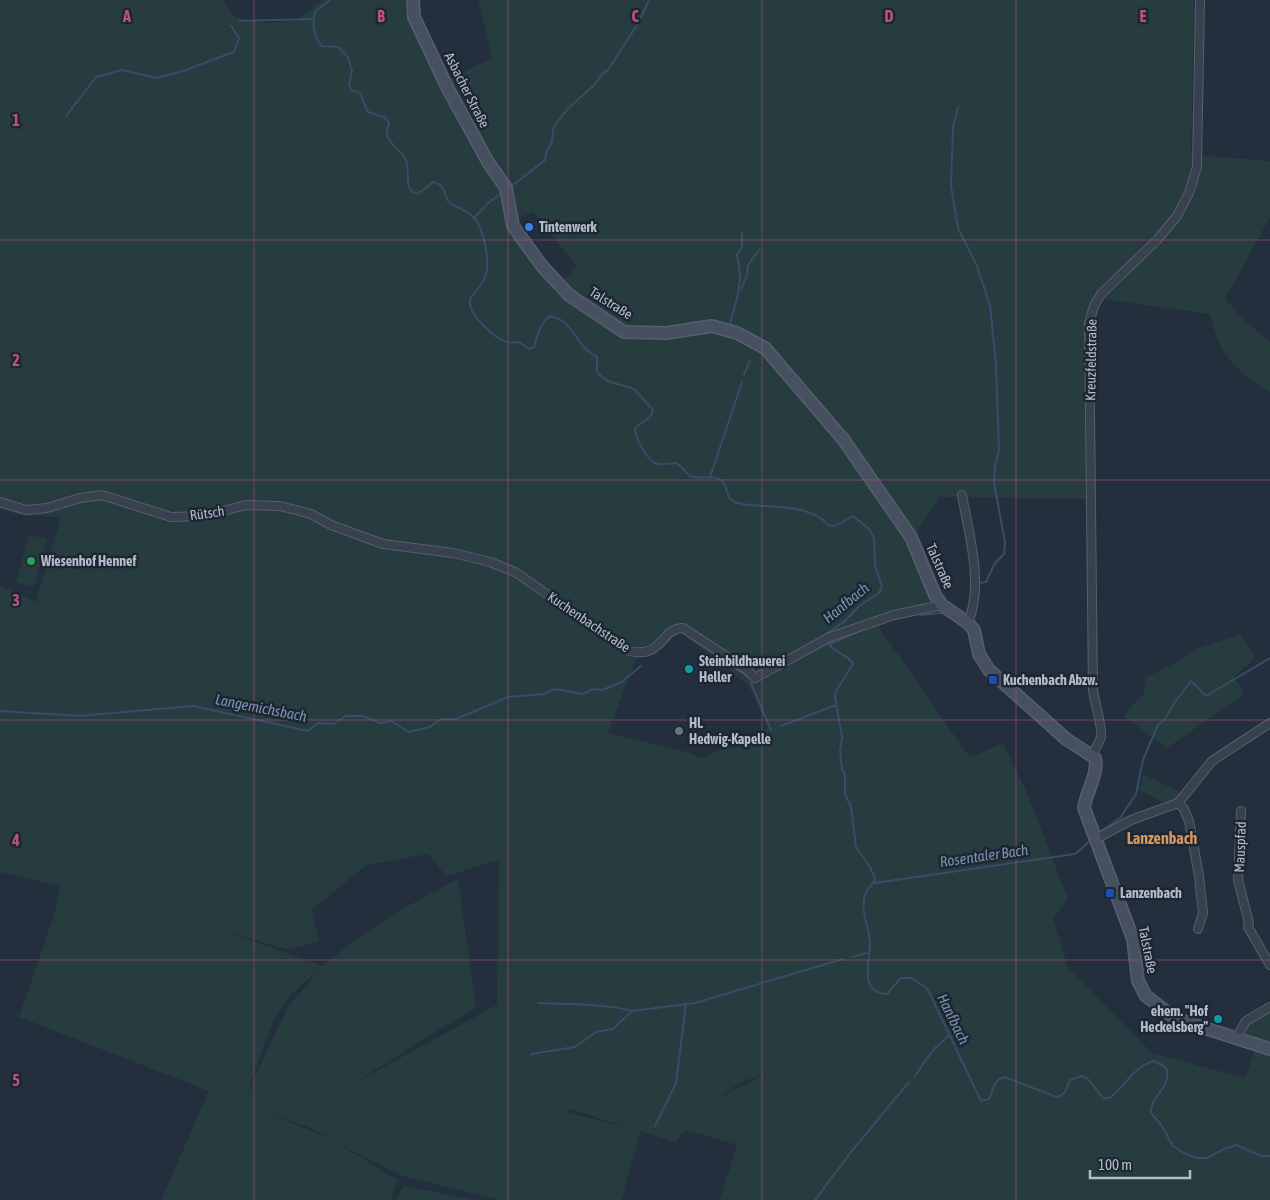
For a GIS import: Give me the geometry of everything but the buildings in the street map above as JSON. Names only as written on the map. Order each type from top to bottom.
[{"type":"main road","name":"Asbacher Straße","points":[[413,0],[414,16],[448,89],[488,162],[506,188]]},
{"type":"main road","name":"Talstraße","points":[[506,188],[513,226],[542,266],[569,295],[624,332],[666,333],[712,326],[737,333],[765,348],[843,439],[911,538],[935,595],[942,605],[968,623]]},
{"type":"main road","points":[[968,623],[974,630],[983,663],[989,670],[1066,739],[1092,755]]},
{"type":"main road","name":"Talstraße","points":[[1092,755],[1096,761],[1096,768],[1086,793],[1084,808],[1133,939],[1138,981],[1146,996],[1172,1016],[1186,1022],[1270,1049]]},
{"type":"street","name":"Kreuzfeldstraße","points":[[1092,755],[1101,736],[1101,727],[1095,709],[1093,690],[1089,323],[1094,306],[1101,294],[1167,229],[1189,193],[1197,167],[1200,0]]},
{"type":"street","name":"Rütsch","points":[[0,502],[26,510],[47,508],[80,498],[102,495],[171,517],[204,516],[246,505],[280,506],[311,514],[331,525],[383,544],[412,549]]},
{"type":"street","points":[[962,495],[974,561],[974,610],[968,623]]},
{"type":"street","name":"Kuchenbachstraße","points":[[412,549],[453,553],[490,562],[515,572],[629,651],[648,652],[657,647],[672,630],[684,628],[747,670],[754,678],[830,637],[894,615],[942,605]]},
{"type":"street","points":[[1096,839],[1131,820],[1178,803],[1212,761],[1270,723]]},
{"type":"street","points":[[1178,803],[1184,809],[1189,821],[1199,876],[1203,913],[1198,929]]},
{"type":"street","name":"Mauspfad","points":[[1241,811],[1238,880],[1249,923],[1248,927],[1270,965]]},
{"type":"street","points":[[1236,1038],[1244,1023],[1270,1007]]},
{"type":"green space","points":[[0,0],[222,0],[235,17],[266,23],[297,20],[322,0],[418,0],[420,15],[449,79],[492,58],[478,0],[1194,0],[1191,155],[1270,161],[1270,217],[1225,299],[1248,324],[1270,341],[1270,392],[1247,376],[1230,360],[1219,341],[1210,314],[1101,299],[1094,319],[1096,499],[940,497],[914,536],[943,601],[876,623],[970,758],[1003,743],[1027,793],[1068,899],[1053,919],[1068,967],[1152,1053],[1245,1078],[1255,1049],[1244,1031],[1248,1025],[1270,1010],[1270,1200],[720,1200],[737,1145],[686,1130],[675,1142],[640,1131],[622,1200],[500,1200],[399,1175],[334,1141],[398,1180],[391,1200],[161,1200],[209,1091],[19,1017],[54,915],[60,886],[0,872],[0,585],[36,602],[61,517],[19,515],[0,509]],"holes":[[[533,212],[577,267],[562,280],[544,263],[515,219]],[[672,625],[749,686],[768,728],[702,758],[687,752],[608,733],[639,651],[657,641]],[[428,854],[446,876],[499,860],[497,1005],[349,1086],[476,1007],[458,879],[388,918],[354,941],[323,966],[222,930],[286,949],[319,942],[312,910],[366,865]],[[319,970],[288,1007],[247,1093],[273,1021],[291,994]],[[761,1076],[719,1098],[742,1081]],[[570,1109],[626,1127],[565,1112]],[[262,1111],[313,1129],[331,1139]]]},
{"type":"green space","name":"Wiesenhof Hennef","points":[[29,535],[47,539],[34,587],[16,582]]},
{"type":"green space","points":[[1241,634],[1255,658],[1234,677],[1245,694],[1167,748],[1125,717],[1124,715],[1144,693],[1146,677],[1175,663],[1198,648]]},
{"type":"green space","points":[[1143,774],[1180,792],[1178,798],[1167,804],[1139,790]]},
{"type":"green space","points":[[404,1186],[475,1200],[395,1200]]},
{"type":"waterway","name":"Hanfbach","points":[[330,0],[315,12],[315,34],[322,46],[338,47],[348,57],[352,71],[349,85],[351,90],[360,93],[368,112],[384,117],[389,122],[388,138],[406,160],[408,183],[411,191],[418,194],[433,182],[438,184],[451,204],[472,216],[478,223],[486,246],[487,271],[482,283],[470,299],[470,305],[482,325],[502,340],[519,342],[529,349],[534,347],[541,326],[550,316],[565,323],[584,347],[597,357],[597,372],[601,376],[610,382],[634,389],[653,410],[650,417],[635,428],[642,447],[648,457],[655,463],[676,463],[693,477],[717,478],[723,482],[733,502],[798,510],[810,513],[828,525],[835,526],[853,516],[869,529],[874,538],[875,565],[882,587],[879,593],[859,606],[845,621],[824,635],[825,638]]},
{"type":"waterway","points":[[513,185],[545,160],[556,124],[570,107],[608,70],[639,22],[649,0]]},
{"type":"waterway","points":[[239,21],[313,19]]},
{"type":"waterway","points":[[66,116],[96,77],[122,70],[157,78],[186,70],[234,52],[239,38],[231,26]]},
{"type":"waterway","points":[[958,107],[953,127],[951,186],[958,228],[977,266],[990,305],[996,365],[999,450],[995,466],[994,483],[1005,542],[1004,554],[995,563],[986,582],[979,583]]},
{"type":"waterway","points":[[474,218],[488,203],[503,192]]},
{"type":"waterway","points":[[730,323],[739,289],[740,273],[737,255],[742,247],[742,232]]},
{"type":"waterway","points":[[741,290],[747,275],[748,265],[759,250]]},
{"type":"waterway","points":[[744,375],[750,360]]},
{"type":"waterway","points":[[710,477],[742,382]]},
{"type":"waterway","points":[[921,615],[941,613]]},
{"type":"waterway","points":[[893,619],[911,616]]},
{"type":"waterway","points":[[829,645],[859,631]]},
{"type":"waterway","name":"Langemichsbach","points":[[694,639],[748,677]]},
{"type":"waterway","name":"Hanfbach","points":[[827,642],[853,664],[836,691],[835,697],[842,737],[840,751],[842,769],[845,775],[845,794],[851,807],[856,847],[870,867],[875,879],[864,898],[865,917],[870,942],[868,974],[872,988],[887,994],[901,978],[911,978],[927,988],[981,1101],[989,1099],[994,1085],[998,1080],[1005,1077],[1056,1097],[1064,1093],[1070,1080],[1081,1076],[1087,1078],[1103,1098],[1110,1098],[1135,1072],[1153,1061],[1166,1067],[1167,1075],[1164,1086],[1154,1101],[1151,1113],[1162,1126],[1173,1146],[1197,1158],[1207,1158],[1236,1145],[1262,1156],[1270,1156]]},
{"type":"waterway","name":"Rosentaler Bach","points":[[1099,833],[1120,818],[1136,794],[1143,760],[1158,725],[1165,719],[1174,703],[1191,681],[1206,696],[1270,658]]},
{"type":"waterway","name":"Langemichsbach","points":[[0,711],[79,716],[193,706],[308,731],[318,723],[333,724],[346,716],[363,716],[380,723],[391,721],[409,732],[430,727],[441,719],[456,719],[508,697],[545,694],[554,689],[583,694],[593,689],[602,690],[620,683],[641,666]]},
{"type":"waterway","name":"Langemichsbach","points":[[751,683],[771,730]]},
{"type":"waterway","name":"Langemichsbach","points":[[781,726],[836,705]]},
{"type":"waterway","name":"Rosentaler Bach","points":[[875,883],[1075,854],[1092,839]]},
{"type":"waterway","points":[[852,957],[867,953]]},
{"type":"waterway","points":[[531,1054],[575,1047],[596,1032],[613,1029],[632,1011],[695,1003],[843,959]]},
{"type":"waterway","points":[[538,1003],[598,1005],[632,1011]]},
{"type":"waterway","points":[[655,1126],[676,1083],[686,1004]]},
{"type":"waterway","points":[[915,1076],[933,1050],[948,1036]]},
{"type":"waterway","points":[[815,1200],[851,1152],[909,1082]]},
{"type":"place","name":"Tintenwerk","points":[[529,227]]},
{"type":"place","name":"Wiesenhof Hennef","points":[[31,561]]},
{"type":"place","name":"Steinbildhauerei Heller","points":[[689,669]]},
{"type":"place","name":"Kuchenbach Abzw.","points":[[993,680]]},
{"type":"place","name":"Hl. Hedwig-Kapelle","points":[[679,731]]},
{"type":"place","name":"Lanzenbach","points":[[1110,893]]},
{"type":"place","name":"ehem. \"Hof Heckelsberg\"","points":[[1218,1019]]},
{"type":"district","name":"Lanzenbach","points":[[1162,838]]}]
